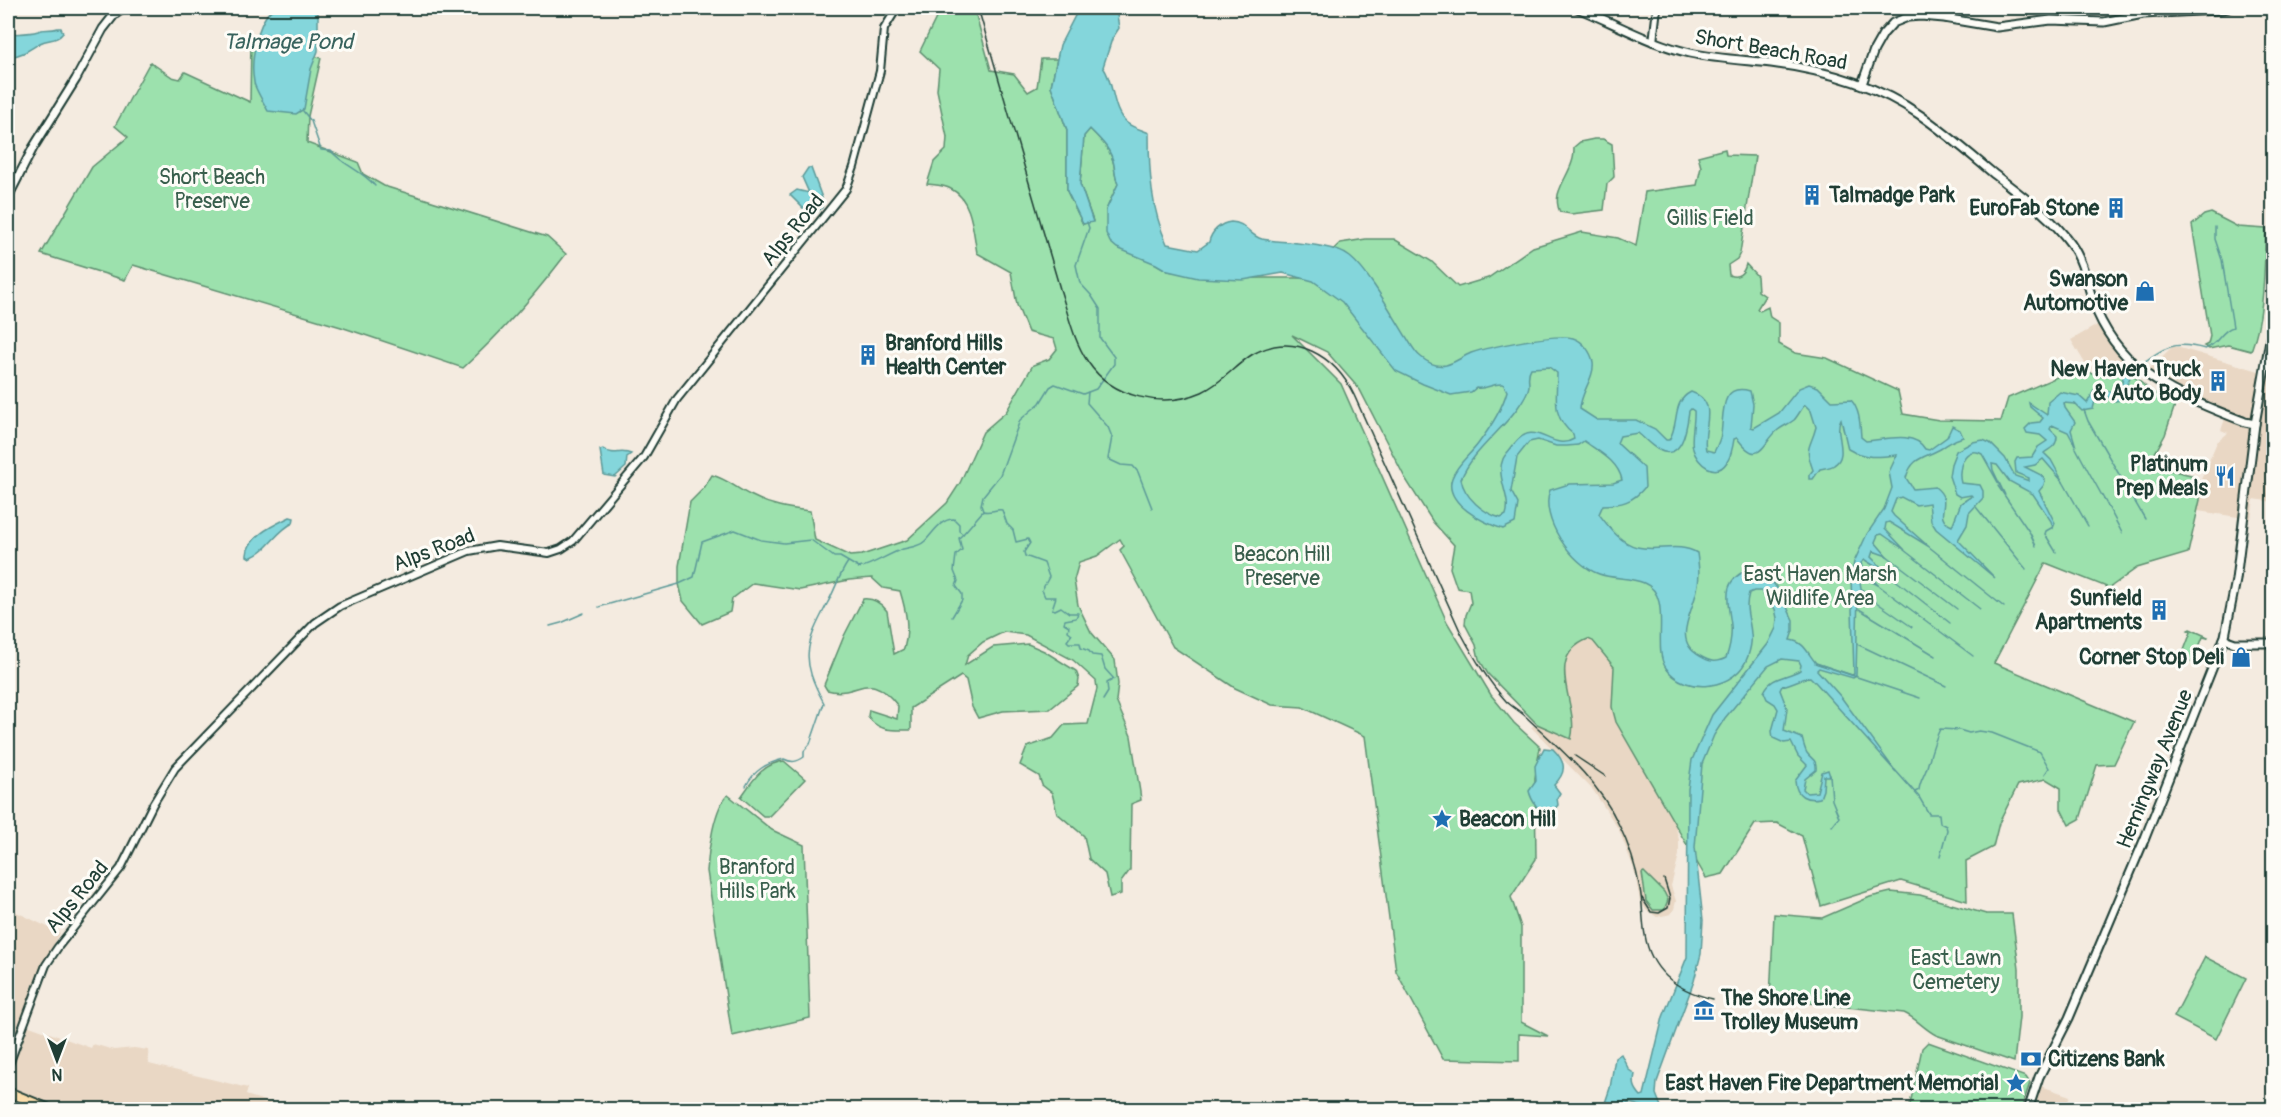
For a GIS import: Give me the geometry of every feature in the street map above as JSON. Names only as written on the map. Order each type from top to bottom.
[{"type":"main road","points":[[8,197],[33,148],[109,20],[124,8]]},
{"type":"main road","name":"Short Beach Road","points":[[1577,8],[1653,42],[1703,56],[1770,63],[1820,72],[1862,84],[1900,102],[1933,124],[2054,224],[2073,247],[2104,324],[2136,367],[2172,391],[2227,415],[2255,424]]},
{"type":"main road","points":[[1862,84],[1883,34],[1893,24],[1908,17],[1944,18],[1997,27],[2051,20],[2104,22],[2143,14],[2228,8]]},
{"type":"main road","name":"Hemingway Avenue","points":[[2029,1108],[2039,1077],[2070,1016],[2146,836],[2224,639],[2235,589],[2255,424],[2274,307]]},
{"type":"main road","points":[[2224,639],[2235,643],[2274,643]]},
{"type":"main road","points":[[8,1092],[52,1110]]},
{"type":"street","name":"Alps Road","points":[[8,1067],[46,965],[56,949],[122,868],[153,804],[174,768],[315,622],[340,606],[469,551],[497,546],[536,552],[556,552],[573,541],[589,524],[644,457],[676,399],[846,189],[879,71],[886,24],[897,8]]},
{"type":"street","points":[[1653,42],[1657,8]]},
{"type":"shaded area","points":[[2099,324],[2127,364],[2108,372],[2101,362],[2089,370],[2071,340]]},
{"type":"shaded area","points":[[2173,346],[2259,371],[2272,373],[2273,368],[2273,502],[2254,499],[2251,519],[2198,511],[2200,482],[2217,442],[2228,433],[2221,430],[2228,411],[2180,390],[2148,370]]},
{"type":"shaded area","points":[[1543,606],[1564,612],[1610,656],[1645,771],[1675,824],[1679,840],[1679,855],[1671,886],[1676,901],[1671,914],[1657,917],[1646,910],[1640,901],[1634,869],[1619,830],[1593,790],[1531,727],[1537,724],[1562,734],[1538,682],[1534,616]]},
{"type":"shaded area","points":[[8,908],[60,933],[33,985],[21,1023],[91,1048],[93,1044],[114,1050],[134,1048],[148,1050],[149,1064],[248,1088],[246,1095],[289,1109],[8,1109]]},
{"type":"shaded area","points":[[2041,1086],[2070,1096],[2065,1109],[2034,1109]]},
{"type":"green space","points":[[941,8],[974,8],[991,70],[1014,74],[1028,92],[1037,87],[1041,59],[1057,59],[1051,86],[1067,130],[1067,191],[1083,224],[1093,221],[1080,184],[1084,136],[1090,129],[1111,154],[1118,184],[1106,210],[1156,264],[1168,271],[1217,278],[1304,278],[1340,243],[1366,239],[1394,239],[1431,261],[1458,287],[1488,278],[1533,247],[1582,232],[1618,238],[1636,246],[1645,192],[1697,185],[1701,167],[1698,156],[1725,149],[1726,155],[1755,156],[1740,253],[1737,259],[1728,265],[1729,275],[1740,274],[1746,264],[1757,276],[1758,291],[1765,296],[1757,309],[1760,311],[1768,307],[1770,317],[1779,323],[1779,344],[1795,353],[1827,358],[1898,391],[1903,414],[1939,420],[2001,421],[2008,398],[2078,368],[2084,368],[2097,377],[2123,367],[2152,392],[2175,405],[2165,435],[2155,453],[2170,470],[2191,475],[2200,482],[2200,500],[2188,553],[2137,568],[2109,588],[2046,563],[1994,663],[2134,722],[2114,764],[2097,765],[2080,819],[2069,825],[2061,809],[2061,788],[2046,779],[2018,785],[1999,823],[1993,847],[1966,861],[1967,901],[1901,881],[1821,906],[1802,836],[1777,823],[1755,824],[1723,874],[1706,878],[1616,722],[1612,707],[1614,667],[1593,641],[1588,639],[1574,647],[1567,658],[1566,684],[1573,726],[1571,739],[1537,724],[1488,674],[1479,659],[1476,645],[1465,624],[1471,603],[1469,590],[1457,588],[1450,568],[1454,545],[1433,522],[1405,478],[1360,390],[1327,352],[1292,335],[1341,384],[1447,622],[1491,695],[1514,723],[1540,747],[1535,778],[1536,859],[1511,897],[1521,927],[1521,1022],[1548,1036],[1519,1034],[1519,1061],[1443,1059],[1396,971],[1365,736],[1302,707],[1272,705],[1235,688],[1173,647],[1120,550],[1124,546],[1120,539],[1097,556],[1079,562],[1074,580],[1078,605],[1091,632],[1115,660],[1118,684],[1116,701],[1131,736],[1141,800],[1131,804],[1130,870],[1121,882],[1121,894],[1110,897],[1105,874],[1089,859],[1084,836],[1057,813],[1052,793],[1042,785],[1039,776],[1020,765],[1027,747],[1053,738],[1064,725],[1088,724],[1097,689],[1096,681],[1073,660],[1026,635],[1004,632],[983,642],[968,655],[965,665],[993,647],[1028,644],[1076,671],[1079,679],[1078,686],[1050,709],[1003,711],[978,718],[972,707],[966,680],[961,676],[911,708],[911,730],[892,730],[876,725],[868,716],[869,710],[897,719],[898,706],[878,688],[863,686],[838,692],[827,690],[824,685],[844,636],[863,599],[876,602],[887,611],[894,654],[904,649],[907,634],[900,591],[883,588],[872,578],[849,580],[800,590],[753,583],[732,599],[730,612],[702,624],[683,601],[679,584],[679,566],[690,502],[704,488],[712,475],[765,502],[810,511],[815,540],[850,556],[862,555],[907,540],[947,503],[960,483],[983,432],[1006,412],[1033,365],[1049,359],[1057,349],[1054,339],[1028,332],[1017,305],[1011,272],[977,253],[973,226],[963,200],[948,188],[927,184],[934,162],[946,150],[947,137],[937,90],[939,69],[920,51]]},
{"type":"green space","name":"Short Beach Preserve","points":[[251,39],[321,58],[308,116],[307,143],[358,162],[363,174],[384,186],[547,237],[566,254],[517,313],[463,368],[341,327],[133,265],[125,280],[41,254],[92,167],[128,137],[115,126],[150,62],[172,77],[180,79],[185,72],[250,102]]},
{"type":"green space","points":[[1603,139],[1612,144],[1614,177],[1607,184],[1604,210],[1571,214],[1560,212],[1557,199],[1573,160],[1574,147],[1580,142]]},
{"type":"green space","points":[[2211,213],[2238,227],[2266,229],[2261,306],[2256,337],[2251,351],[2228,345],[2209,349],[2204,346],[2208,344],[2210,336],[2192,225],[2204,215]]},
{"type":"green space","points":[[2188,630],[2208,637],[2203,637],[2193,662],[2181,658],[2191,632]]},
{"type":"green space","points":[[784,761],[805,779],[769,816],[763,816],[741,797],[764,769]]},
{"type":"green space","name":"Branford Hills Park","points":[[728,795],[772,830],[804,845],[810,1018],[732,1036],[707,871],[715,819]]},
{"type":"green space","points":[[1644,872],[1664,892],[1668,900],[1664,910],[1653,910],[1646,901],[1642,873]]},
{"type":"green space","name":"East Lawn Cemetery","points":[[1891,892],[1920,895],[1986,914],[2012,914],[2019,969],[2019,1017],[2014,1062],[1936,1035],[1904,1013],[1770,999],[1774,914],[1822,918],[1870,897]]},
{"type":"green space","points":[[2205,957],[2246,978],[2216,1039],[2174,1017]]},
{"type":"green space","points":[[1928,1042],[2026,1077],[2030,1083],[2021,1109],[1909,1109],[1922,1048]]},
{"type":"water","name":"Talmage Pond","points":[[274,8],[318,8],[318,51],[311,69],[304,109],[296,114],[268,111],[254,84],[253,64],[256,42],[263,21]]},
{"type":"water","points":[[1079,8],[1116,8],[1119,28],[1112,39],[1103,67],[1122,118],[1129,125],[1149,133],[1154,204],[1167,244],[1198,250],[1209,242],[1217,229],[1231,222],[1240,224],[1262,239],[1321,246],[1342,252],[1357,264],[1372,283],[1416,352],[1426,361],[1436,365],[1446,365],[1471,353],[1522,341],[1552,337],[1577,339],[1586,347],[1593,362],[1592,374],[1582,397],[1580,409],[1597,420],[1636,420],[1655,429],[1666,440],[1669,440],[1678,407],[1685,396],[1691,392],[1700,396],[1708,409],[1706,450],[1714,452],[1721,436],[1725,402],[1733,391],[1750,391],[1753,404],[1751,427],[1754,428],[1779,413],[1799,388],[1809,384],[1818,387],[1832,401],[1851,400],[1858,413],[1861,437],[1866,441],[1906,438],[1920,443],[1929,450],[1947,437],[1952,426],[1960,430],[1963,437],[1920,458],[1912,465],[1906,478],[1913,489],[1935,487],[1941,493],[1944,504],[1943,518],[1952,526],[1961,503],[1972,496],[1960,497],[1955,494],[1949,476],[1956,451],[1973,442],[1983,440],[1990,443],[2005,458],[2015,476],[2029,481],[2029,478],[2016,473],[2015,462],[2017,458],[2032,457],[2038,447],[2047,441],[2040,435],[2027,433],[2025,429],[2031,423],[2040,422],[2043,418],[2030,407],[2029,403],[2047,415],[2048,402],[2060,392],[2079,396],[2087,403],[2095,389],[2116,392],[2122,383],[2123,375],[2132,373],[2126,386],[2129,396],[2127,399],[2115,401],[2100,393],[2096,397],[2093,409],[2082,411],[2075,404],[2064,403],[2075,422],[2071,430],[2076,447],[2068,432],[2052,425],[2050,429],[2057,436],[2056,442],[2044,453],[2051,460],[2063,482],[2043,459],[2035,465],[2025,467],[2041,475],[2045,480],[2039,491],[2055,523],[2053,528],[2051,521],[2033,494],[2009,481],[1997,465],[1992,464],[2005,495],[1982,454],[1971,452],[1966,455],[1961,465],[1961,483],[1980,485],[1983,498],[1969,513],[1967,525],[1958,540],[1995,578],[1936,529],[1931,521],[1929,503],[1916,505],[1901,497],[1896,499],[1891,512],[1928,546],[1889,522],[1886,523],[1885,529],[1905,550],[1882,534],[1878,535],[1875,542],[1887,556],[1873,551],[1871,557],[1889,575],[1865,560],[1861,563],[1863,569],[1878,585],[1859,575],[1861,588],[1866,595],[1858,592],[1856,676],[1853,678],[1819,668],[1817,670],[1841,697],[1896,772],[1816,683],[1807,677],[1782,686],[1780,690],[1787,708],[1784,731],[1802,738],[1806,752],[1816,764],[1816,770],[1805,779],[1803,789],[1807,793],[1817,792],[1822,772],[1828,770],[1830,776],[1824,776],[1820,798],[1810,799],[1800,794],[1795,781],[1807,765],[1798,756],[1791,742],[1784,743],[1773,738],[1772,731],[1778,709],[1767,699],[1764,692],[1775,680],[1800,670],[1799,661],[1782,659],[1768,666],[1725,718],[1714,735],[1702,764],[1695,847],[1703,920],[1701,954],[1694,981],[1657,1082],[1656,1094],[1662,1109],[1628,1103],[1622,1109],[1608,1109],[1605,1103],[1615,1058],[1621,1054],[1629,1070],[1635,1074],[1634,1083],[1637,1091],[1641,1096],[1644,1095],[1663,1017],[1687,957],[1688,789],[1692,760],[1712,715],[1768,644],[1776,628],[1775,609],[1761,591],[1749,593],[1747,604],[1751,636],[1750,648],[1742,667],[1722,682],[1710,685],[1685,683],[1666,668],[1662,659],[1660,610],[1658,598],[1653,589],[1639,581],[1604,576],[1589,569],[1578,561],[1560,539],[1549,514],[1550,490],[1569,484],[1613,483],[1622,480],[1616,467],[1602,453],[1584,441],[1578,445],[1567,446],[1556,446],[1538,440],[1529,442],[1517,457],[1511,491],[1518,504],[1515,523],[1503,529],[1495,526],[1476,517],[1459,504],[1451,487],[1457,468],[1478,444],[1499,412],[1507,391],[1503,384],[1451,395],[1396,371],[1342,302],[1313,281],[1283,273],[1243,280],[1198,278],[1168,271],[1117,248],[1110,242],[1106,233],[1106,210],[1118,184],[1113,159],[1102,141],[1090,129],[1084,136],[1080,184],[1093,222],[1083,224],[1067,191],[1067,130],[1051,86],[1060,45]],"holes":[[[1549,367],[1557,373],[1558,414],[1566,428],[1573,434],[1574,439],[1558,442],[1537,434],[1529,433],[1522,436],[1504,457],[1501,473],[1507,501],[1506,515],[1501,518],[1495,516],[1482,509],[1470,498],[1461,479],[1472,460],[1524,398],[1529,386],[1531,368]],[[1805,405],[1811,411],[1816,427],[1809,448],[1813,470],[1809,479],[1813,479],[1820,469],[1832,466],[1839,461],[1841,419],[1848,449],[1866,456],[1897,455],[1889,472],[1892,488],[1884,509],[1867,534],[1854,562],[1851,577],[1854,674],[1852,675],[1816,663],[1799,643],[1790,640],[1793,620],[1780,592],[1771,580],[1749,569],[1734,579],[1728,592],[1731,633],[1726,658],[1713,661],[1700,656],[1692,650],[1685,635],[1698,585],[1697,553],[1683,548],[1645,548],[1631,545],[1615,534],[1599,514],[1603,505],[1626,502],[1645,487],[1644,468],[1617,443],[1620,436],[1638,433],[1657,449],[1673,452],[1678,448],[1685,434],[1691,409],[1694,411],[1692,440],[1695,455],[1707,467],[1718,469],[1723,467],[1728,460],[1734,439],[1737,438],[1751,452],[1756,453],[1778,430],[1794,420]]]},
{"type":"water","points":[[61,28],[63,33],[58,38],[43,42],[21,54],[8,57],[9,34]]},
{"type":"water","points":[[808,168],[811,168],[822,198],[822,208],[817,212],[803,208],[790,195],[797,190],[809,193],[802,177]]},
{"type":"water","points":[[600,450],[631,454],[627,457],[626,467],[615,477],[604,475]]},
{"type":"water","points":[[290,517],[294,518],[293,523],[256,555],[250,558],[247,556],[248,549],[256,537]]},
{"type":"water","points":[[1544,748],[1553,749],[1563,766],[1563,771],[1554,785],[1560,793],[1557,798],[1558,805],[1549,816],[1542,813],[1536,806],[1529,791],[1536,781],[1535,766]]},
{"type":"waterway","points":[[303,111],[311,121],[321,150],[331,151],[375,186]]},
{"type":"waterway","points":[[1087,222],[1089,228],[1076,265],[1080,283],[1100,309],[1100,338],[1114,357],[1114,364],[1096,389],[1083,394],[1055,384],[1050,387],[1040,403],[1020,420],[1000,475],[983,496],[981,505],[983,511],[1002,510],[1007,524],[1013,530],[1016,542],[1028,539],[1030,543],[1024,552],[1025,556],[1044,563],[1049,577],[1042,590],[1045,597],[1056,597],[1052,609],[1061,607],[1069,613],[1078,613],[1076,618],[1065,620],[1064,623],[1069,626],[1068,631],[1072,634],[1067,641],[1080,643],[1081,648],[1092,655],[1101,656],[1105,669],[1114,679],[1107,683],[1108,692],[1103,700]]},
{"type":"waterway","points":[[2140,365],[2163,350],[2177,345],[2205,349],[2210,347],[2225,331],[2233,327],[2222,260],[2215,239],[2215,227]]},
{"type":"waterway","points":[[2129,374],[2134,370]]},
{"type":"waterway","points":[[1088,392],[1087,403],[1108,427],[1112,437],[1108,459],[1121,465],[1133,466],[1138,472],[1152,508]]},
{"type":"waterway","points":[[2084,410],[2088,421],[2145,519]]},
{"type":"waterway","points":[[2076,448],[2122,533]]},
{"type":"waterway","points":[[2062,480],[2088,526]]},
{"type":"waterway","points":[[1998,486],[2030,533],[2036,546]]},
{"type":"waterway","points":[[1976,507],[2026,569]]},
{"type":"waterway","points":[[599,607],[679,584],[694,577],[702,542],[735,530],[761,540],[784,543],[811,540],[834,557],[840,557],[859,568],[897,551],[920,544],[945,521],[954,519],[959,524],[959,531],[963,534],[983,511]]},
{"type":"waterway","points":[[2053,527],[2045,534],[2056,552]]},
{"type":"waterway","points":[[952,617],[962,600],[962,594],[956,586],[958,581],[954,571],[956,555],[962,550],[959,538],[963,534]]},
{"type":"waterway","points":[[1928,546],[2004,607]]},
{"type":"waterway","points":[[1904,550],[1980,609]]},
{"type":"waterway","points":[[1887,556],[1957,609]]},
{"type":"waterway","points":[[746,786],[757,771],[767,765],[784,759],[792,761],[801,759],[810,744],[824,703],[811,675],[808,653],[810,642],[848,562]]},
{"type":"waterway","points":[[1889,575],[1950,623]]},
{"type":"waterway","points":[[1878,585],[1973,656]]},
{"type":"waterway","points":[[1866,595],[1912,627]]},
{"type":"waterway","points":[[1859,609],[1936,656]]},
{"type":"waterway","points":[[550,626],[584,613]]},
{"type":"waterway","points":[[1857,644],[1946,686]]},
{"type":"waterway","points":[[1815,663],[1920,698]]},
{"type":"waterway","points":[[1915,792],[1919,790],[1940,729],[1992,733],[2040,752],[2049,768],[2045,774]]},
{"type":"waterway","points":[[1895,770],[1919,797],[1929,814],[1939,814],[1940,823],[1946,826],[1940,856]]},
{"type":"waterway","points":[[1830,775],[1832,800],[1839,817],[1832,826]]},
{"type":"tram line","points":[[978,8],[1068,317],[1078,345],[1088,362],[1098,374],[1124,392],[1139,397],[1171,400],[1202,392],[1216,384],[1253,354],[1284,345],[1312,351],[1336,369],[1354,395],[1461,633],[1481,668],[1506,701],[1564,752],[1589,779],[1600,793],[1623,833],[1634,864],[1641,895],[1645,935],[1653,959],[1668,978],[1678,985],[1688,991],[1713,999]]},
{"type":"tram line","points":[[1575,756],[1605,776]]},
{"type":"tram line","points":[[1642,898],[1651,912],[1659,913],[1668,908],[1670,898],[1664,879]]},
{"type":"place","name":"Talmadge Park","points":[[1812,195]]},
{"type":"place","name":"EuroFab Stone","points":[[2116,208]]},
{"type":"place","name":"Swanson Automotive","points":[[2145,291]]},
{"type":"place","name":"Branford Hills Health Center","points":[[868,355]]},
{"type":"place","name":"New Haven Truck & Auto Body","points":[[2218,381]]},
{"type":"place","name":"Platinum Prep Meals","points":[[2225,476]]},
{"type":"place","name":"Sunfield Apartments","points":[[2159,610]]},
{"type":"place","name":"Corner Stop Deli","points":[[2241,657]]},
{"type":"place","name":"Beacon Hill","points":[[1442,819]]},
{"type":"place","name":"The Shore Line Trolley Museum","points":[[1704,1010]]},
{"type":"place","name":"Citizens Bank","points":[[2031,1059]]},
{"type":"place","name":"East Haven Fire Department Memorial","points":[[2016,1083]]},
{"type":"park label","name":"Gillis Field","points":[[1710,218]]},
{"type":"park label","name":"Beacon Hill Preserve","points":[[1282,566]]},
{"type":"park label","name":"East Haven Marsh Wildlife Area","points":[[1820,586]]}]
